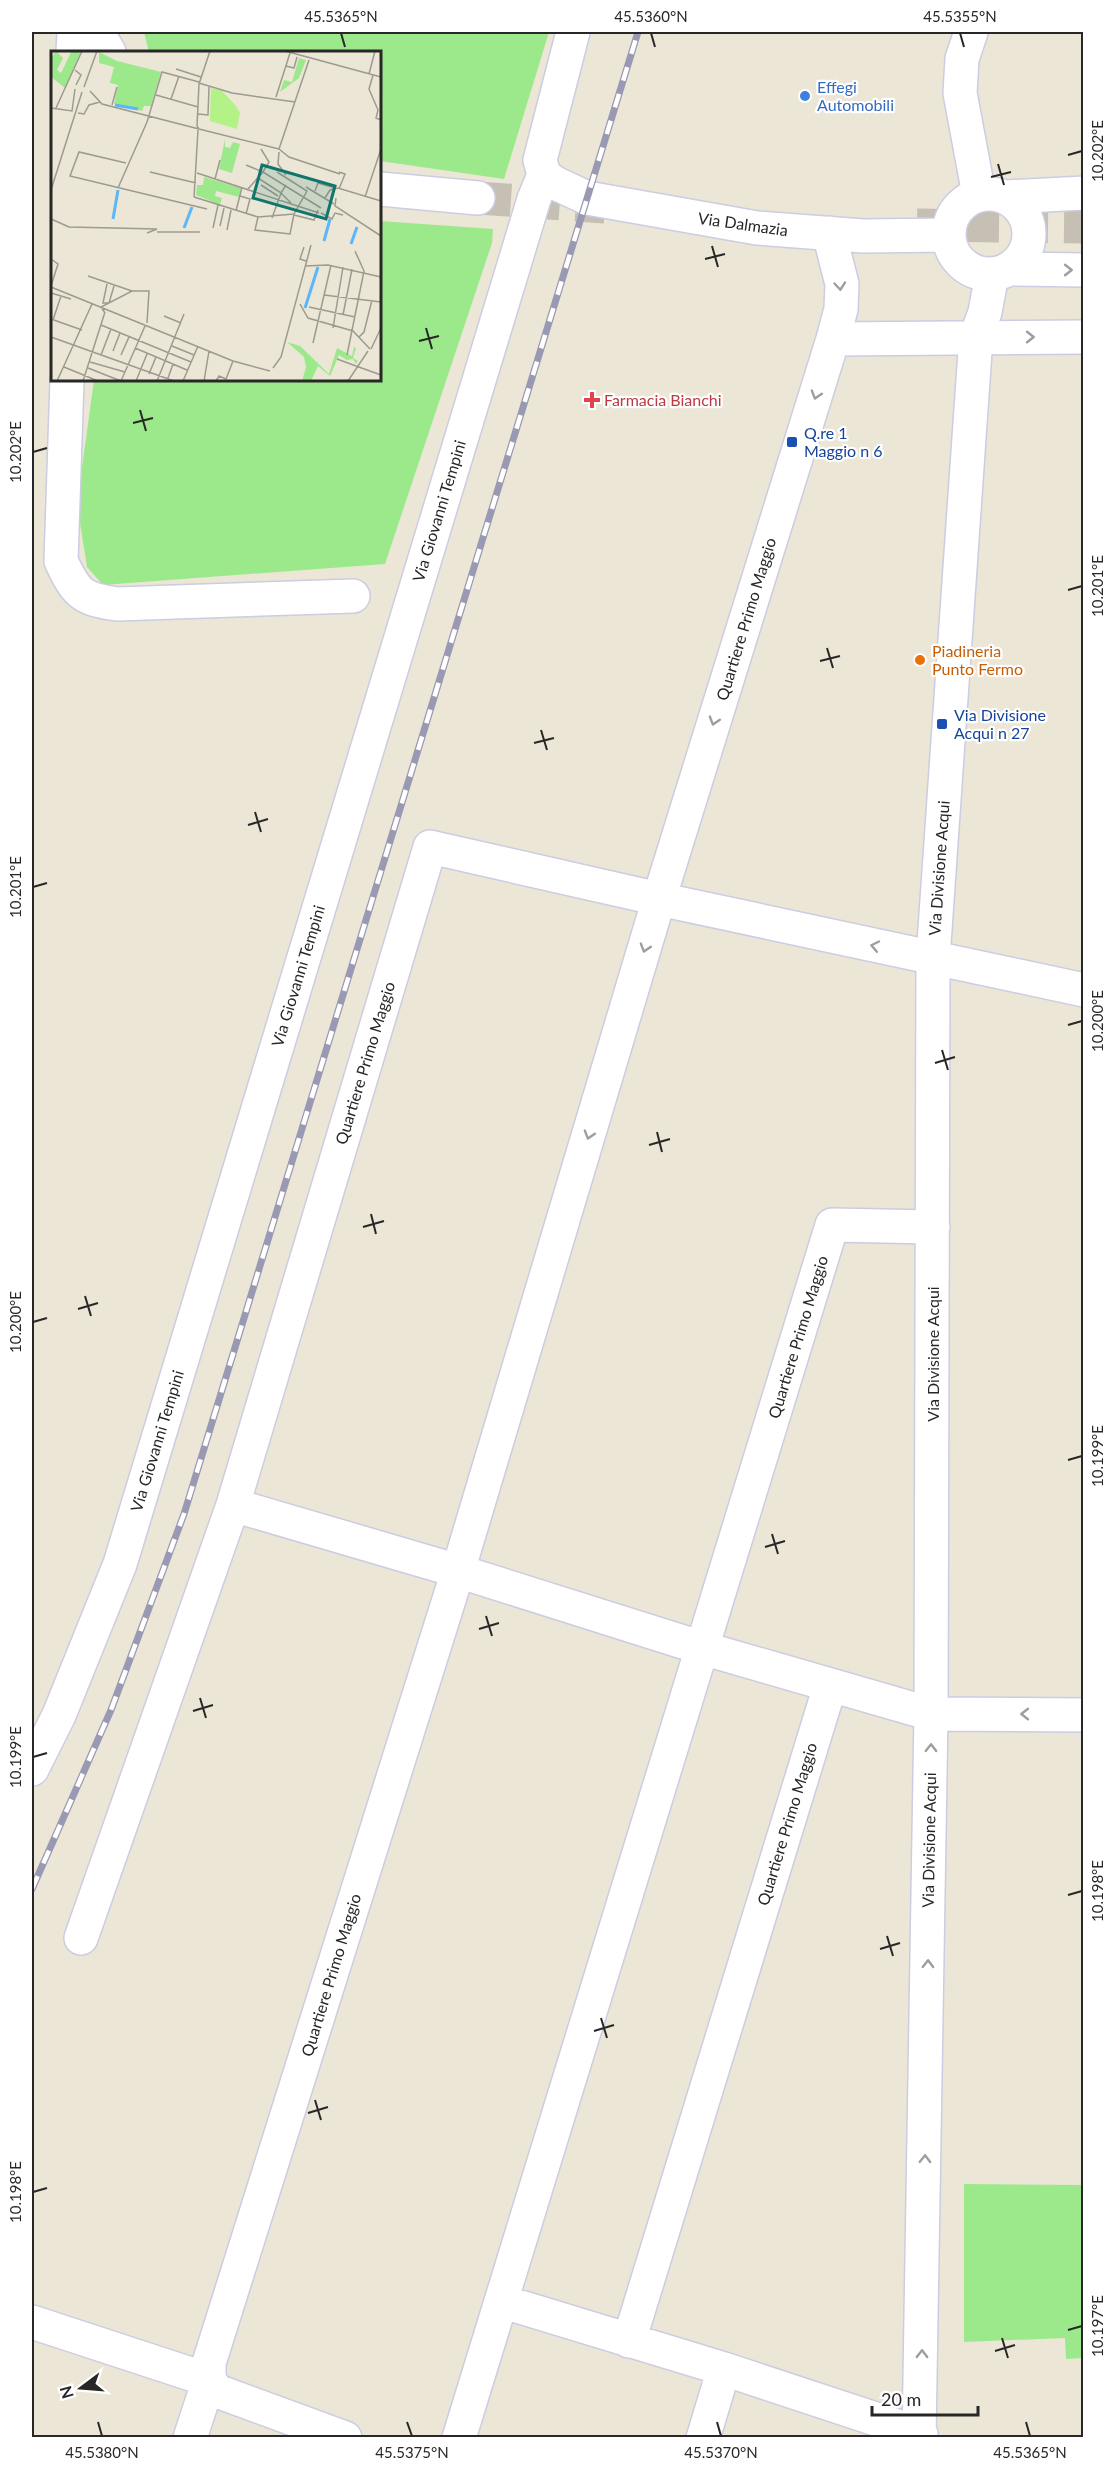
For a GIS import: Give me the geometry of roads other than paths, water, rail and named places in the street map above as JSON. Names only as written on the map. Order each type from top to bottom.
[{"type":"street","points":[[73,51],[74,32]]},
{"type":"street","points":[[97,32],[108,51]]},
{"type":"street","points":[[109,51],[115,32]]},
{"type":"street","points":[[971,32],[962,59],[960,93],[993,196],[1022,210],[1028,222],[1030,235],[1027,249],[1020,260],[1001,272]]},
{"type":"street","points":[[544,175],[540,160],[571,36]]},
{"type":"street","name":"Via Dalmazia","points":[[544,175],[555,183],[587,198],[757,228],[863,236],[950,235]]},
{"type":"street","name":"Via Giovanni Tempini","points":[[32,1769],[59,1715],[120,1564],[534,199],[544,175]]},
{"type":"street","points":[[381,189],[478,198]]},
{"type":"street","points":[[1083,193],[993,196],[962,204],[954,214],[950,227],[953,253],[972,271],[1083,270]]},
{"type":"street","name":"Quartiere Primo Maggio","points":[[190,2438],[209,2380],[209,2363],[458,1570],[659,899],[833,339],[841,309],[842,284],[829,233]]},
{"type":"street","name":"Via Divisione Acqui","points":[[920,2436],[931,1714],[933,958],[976,337],[1001,272]]},
{"type":"street","points":[[833,339],[1083,337]]},
{"type":"street","points":[[67,381],[61,561],[72,584],[91,601],[117,604],[353,596]]},
{"type":"street","name":"Quartiere Primo Maggio","points":[[81,1938],[233,1505],[430,847],[659,899],[1083,990]]},
{"type":"street","name":"Quartiere Primo Maggio","points":[[459,2438],[832,1225],[933,1227]]},
{"type":"street","points":[[233,1505],[458,1570],[702,1648],[931,1714],[1083,1714]]},
{"type":"street","name":"Quartiere Primo Maggio","points":[[629,2341],[830,1686]]},
{"type":"street","points":[[501,2301],[724,2369],[920,2436]]},
{"type":"street","points":[[32,2322],[209,2380],[217,2391],[345,2438]]},
{"type":"street","points":[[703,2438],[724,2369]]},
{"type":"tunnel","points":[[478,198],[605,207]]},
{"type":"tunnel","points":[[917,225],[1084,227]]},
{"type":"railway","points":[[32,1889],[111,1710],[184,1514],[638,32]]},
{"type":"place","name":"Effegi Automobili","points":[[805,96]]},
{"type":"place","name":"Farmacia Bianchi","points":[[592,400]]},
{"type":"place","name":"Q.re 1 Maggio n 6","points":[[792,442]]},
{"type":"place","name":"Piadineria Punto Fermo","points":[[920,660]]},
{"type":"place","name":"Via Divisione Acqui n 27","points":[[942,724]]}]
